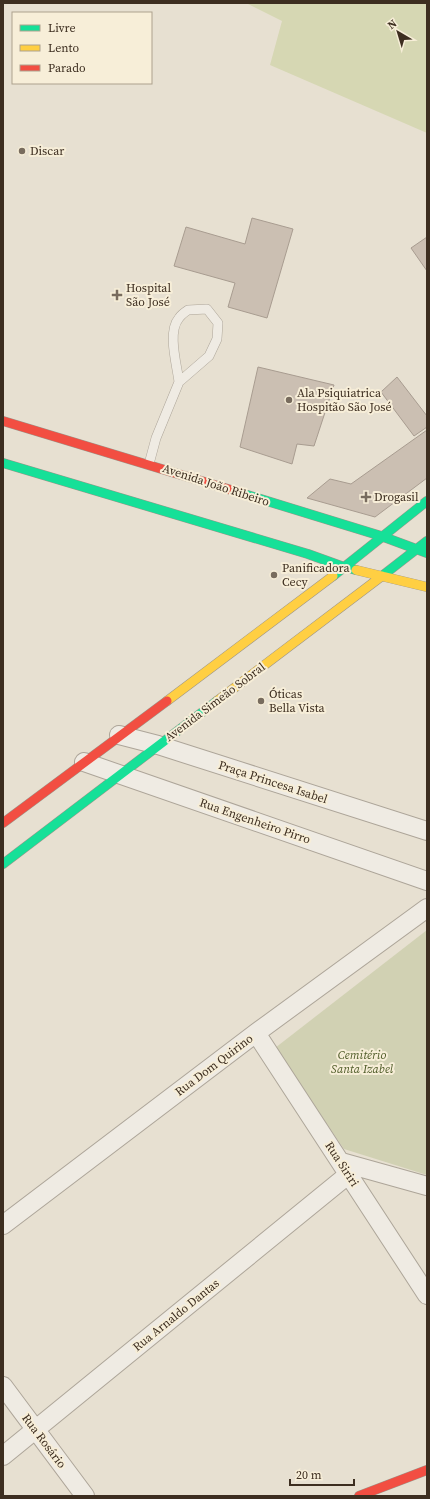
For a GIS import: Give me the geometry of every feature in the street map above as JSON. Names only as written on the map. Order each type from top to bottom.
[{"type":"main road","name":"Avenida João Ribeiro","points":[[3,421],[149,464],[381,536],[427,553]]},
{"type":"main road","points":[[3,464],[308,554],[344,567],[427,588]]},
{"type":"main road","points":[[3,823],[344,567],[381,536],[427,502]]},
{"type":"main road","name":"Avenida Simeão Sobral","points":[[3,864],[427,542]]},
{"type":"main road","points":[[359,1496],[427,1470]]},
{"type":"street","name":"Praça Princesa Isabel","points":[[119,735],[158,745],[427,831]]},
{"type":"street","name":"Rua Engenheiro Pirro","points":[[84,762],[427,881]]},
{"type":"street","name":"Rua Dom Quirino","points":[[3,1225],[256,1033],[427,908]]},
{"type":"street","name":"Rua Siriri","points":[[256,1033],[427,1296]]},
{"type":"street","points":[[345,1168],[427,1186]]},
{"type":"street","name":"Rua Arnaldo Dantas","points":[[3,1456],[345,1168]]},
{"type":"street","name":"Rua Rosário","points":[[3,1386],[85,1496]]},
{"type":"lane","points":[[149,464],[156,438],[179,382],[209,356],[217,339],[218,323],[207,309],[188,310],[178,319],[173,333],[179,382]]},
{"type":"green space","points":[[246,3],[427,3],[427,133],[270,65],[282,21]]},
{"type":"green space","name":"Cemitério Santa Izabel","points":[[427,930],[427,1175],[344,1149],[275,1048]]},
{"type":"building","points":[[252,218],[293,229],[267,318],[228,307],[235,283],[174,266],[186,227],[245,244]]},
{"type":"building","points":[[427,237],[427,271],[411,248]]},
{"type":"building","name":"Ala Psiquiatrica Hospitão São José","points":[[258,367],[334,385],[314,446],[297,444],[292,464],[240,447]]},
{"type":"building","points":[[397,377],[427,416],[427,427],[414,436],[381,392]]},
{"type":"building","points":[[427,430],[427,478],[375,517],[307,498],[330,479],[351,484]]},
{"type":"traffic: fast","points":[[3,463],[308,554],[356,570]]},
{"type":"traffic: fast","points":[[241,493],[381,536],[427,553]]},
{"type":"traffic: fast","points":[[333,576],[427,501]]},
{"type":"traffic: fast","points":[[382,576],[427,541]]},
{"type":"traffic: fast","points":[[3,864],[217,701]]},
{"type":"traffic: slow","points":[[356,570],[427,587]]},
{"type":"traffic: slow","points":[[167,701],[333,576]]},
{"type":"traffic: slow","points":[[217,701],[382,576]]},
{"type":"traffic: jam","points":[[3,421],[241,493]]},
{"type":"traffic: jam","points":[[3,823],[167,701]]},
{"type":"traffic: jam","points":[[359,1496],[427,1470]]},
{"type":"place","name":"Discar","points":[[22,151]]},
{"type":"place","name":"Hospital São José","points":[[117,295]]},
{"type":"place","name":"Ala Psiquiatrica Hospitão São José","points":[[289,400]]},
{"type":"place","name":"Drogasil","points":[[366,497]]},
{"type":"place","name":"Panificadora Cecy","points":[[274,575]]},
{"type":"place","name":"Óticas Bella Vista","points":[[261,701]]}]
